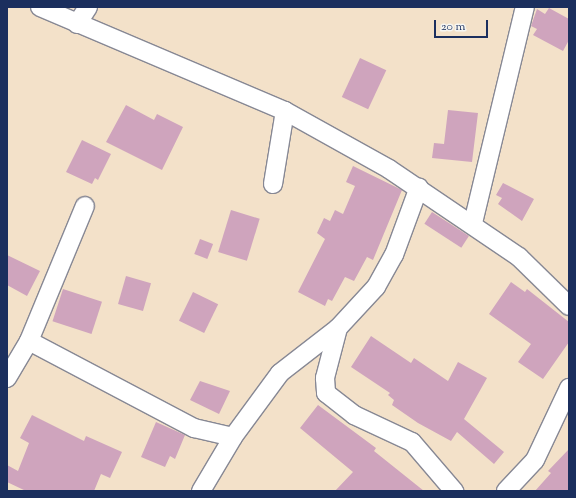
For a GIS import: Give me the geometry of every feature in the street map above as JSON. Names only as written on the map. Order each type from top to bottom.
[{"type":"street","points":[[40,7],[285,111],[419,187],[473,223],[519,257],[569,306]]},
{"type":"street","points":[[77,24],[88,7]]},
{"type":"street","points":[[473,223],[525,7]]},
{"type":"street","points":[[273,184],[285,111]]},
{"type":"street","points":[[200,491],[233,437],[280,373],[338,328],[376,287],[394,255],[419,187]]},
{"type":"street","points":[[7,378],[29,342],[85,206]]},
{"type":"street","points":[[338,328],[326,378],[326,393],[354,415],[412,442],[439,484],[454,491]]},
{"type":"street","points":[[29,342],[194,428],[233,437]]},
{"type":"street","points":[[506,491],[535,460],[569,388]]},
{"type":"building","points":[[549,8],[569,19],[569,40],[563,51],[533,35],[537,29],[531,26],[537,9],[545,14]]},
{"type":"building","points":[[360,58],[386,70],[368,109],[342,97]]},
{"type":"building","points":[[126,105],[154,120],[157,114],[183,127],[162,170],[106,142]]},
{"type":"building","points":[[448,110],[478,113],[472,162],[432,158],[434,143],[444,144]]},
{"type":"building","points":[[82,140],[111,154],[98,180],[95,178],[92,184],[66,172]]},
{"type":"building","points":[[353,166],[402,190],[373,260],[367,257],[354,281],[345,277],[332,301],[328,299],[325,306],[298,292],[325,239],[317,233],[324,218],[330,221],[335,210],[343,214],[355,186],[346,182]]},
{"type":"building","points":[[503,183],[534,199],[522,221],[498,204],[502,198],[496,195]]},
{"type":"building","points":[[231,210],[260,219],[247,261],[218,252]]},
{"type":"building","points":[[432,212],[469,236],[461,248],[424,224]]},
{"type":"building","points":[[200,239],[213,244],[207,259],[194,254]]},
{"type":"building","points":[[7,255],[40,271],[27,296],[7,285]]},
{"type":"building","points":[[126,276],[151,283],[143,311],[118,304]]},
{"type":"building","points":[[511,282],[525,292],[527,289],[569,322],[569,342],[543,379],[518,362],[531,344],[489,314]]},
{"type":"building","points":[[63,289],[102,302],[91,334],[52,321]]},
{"type":"building","points":[[193,292],[218,304],[204,333],[179,321]]},
{"type":"building","points":[[371,336],[411,363],[414,358],[448,381],[458,362],[487,378],[464,419],[504,452],[494,464],[457,432],[451,441],[418,423],[392,405],[394,400],[388,395],[390,393],[351,367]]},
{"type":"building","points":[[200,381],[230,391],[219,414],[190,400]]},
{"type":"building","points":[[318,405],[376,448],[374,451],[424,491],[335,491],[353,472],[300,428]]},
{"type":"building","points":[[32,415],[84,441],[86,436],[122,452],[110,478],[101,474],[94,491],[26,491],[7,482],[7,465],[18,471],[29,443],[20,438]]},
{"type":"building","points":[[156,422],[185,435],[175,459],[170,456],[165,467],[141,457]]},
{"type":"building","points":[[569,449],[569,491],[535,491],[551,473],[548,471]]}]
